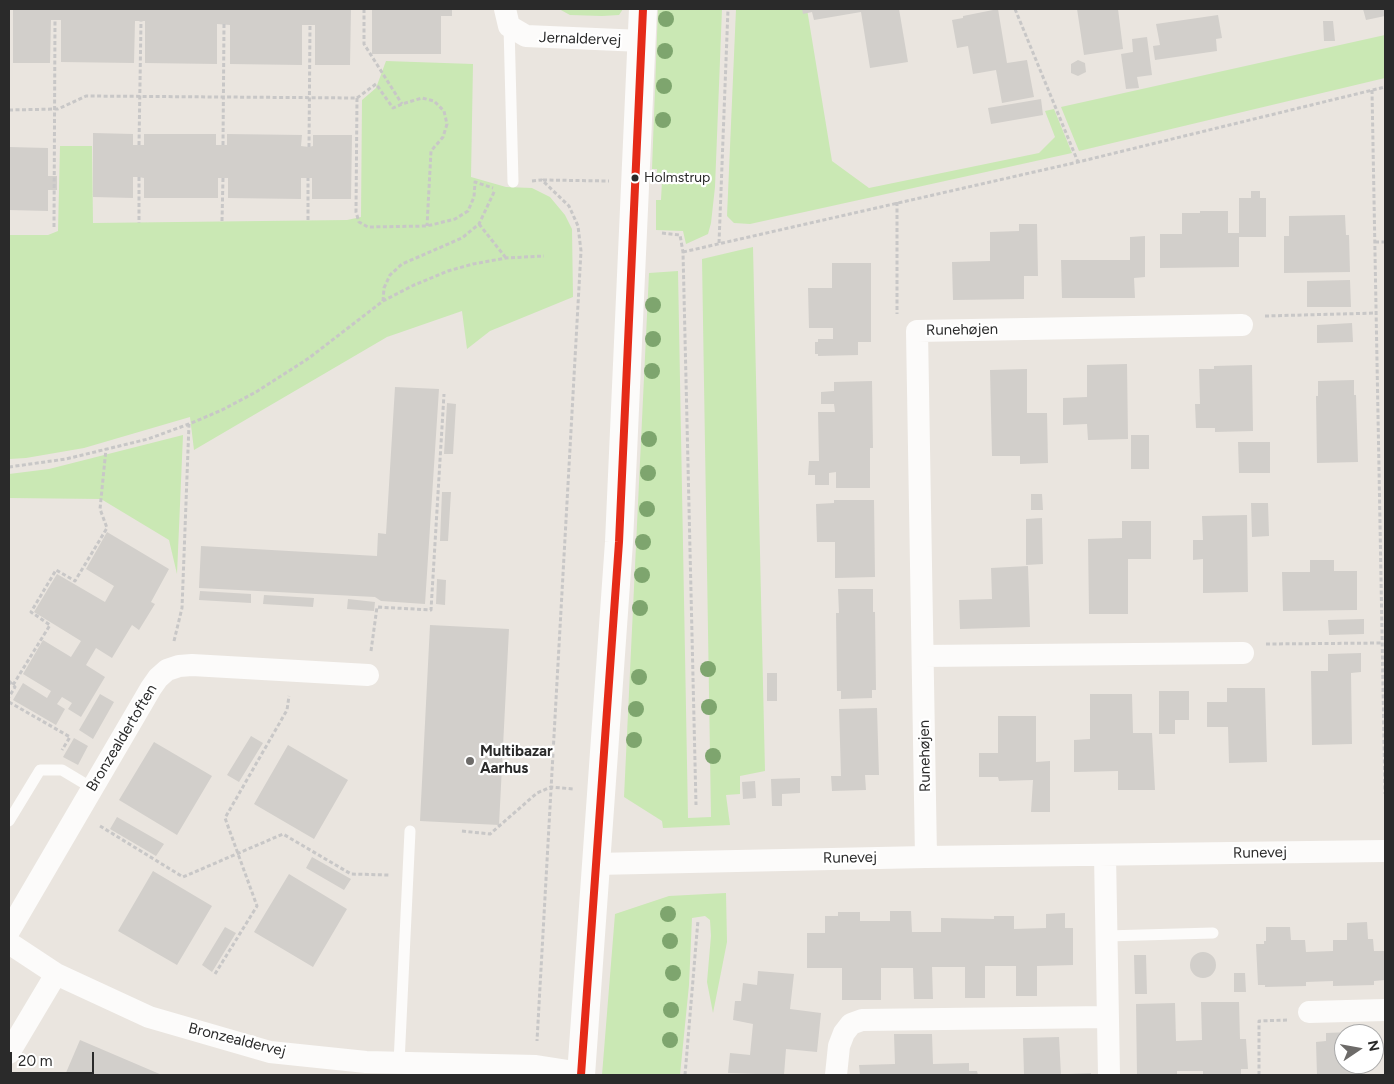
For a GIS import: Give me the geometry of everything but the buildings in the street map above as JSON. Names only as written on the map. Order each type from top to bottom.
[{"type":"street","name":"Jernaldervej","points":[[581,1074],[619,542],[643,9]]},
{"type":"street","name":"Jernaldervej","points":[[507,18],[526,36],[642,41]]},
{"type":"street","name":"Runehøjen","points":[[926,857],[916,331],[1242,325]]},
{"type":"street","points":[[923,656],[1243,653]]},
{"type":"street","name":"Bronzealdertoften","points":[[9,932],[151,688],[167,670],[178,666],[192,665],[368,675]]},
{"type":"street","name":"Runevej","points":[[595,864],[926,857],[1385,852]]},
{"type":"street","points":[[1105,856],[1109,1075]]},
{"type":"street","name":"Bronzealdervej","points":[[9,944],[56,974],[149,1017],[270,1052],[366,1062],[536,1066],[581,1074]]},
{"type":"street","points":[[9,1053],[56,974]]},
{"type":"street","points":[[1309,1012],[1385,1010]]},
{"type":"street","points":[[836,1075],[839,1046],[844,1033],[851,1024],[862,1020],[1107,1017]]},
{"type":"lane","points":[[507,18],[513,182]]},
{"type":"lane","points":[[9,821],[40,770],[62,770],[92,788]]},
{"type":"lane","points":[[398,1063],[410,831]]},
{"type":"lane","points":[[1106,936],[1213,933]]},
{"type":"path","points":[[364,9],[364,44],[402,104]]},
{"type":"path","points":[[719,243],[728,9]]},
{"type":"path","points":[[1015,9],[1078,162]]},
{"type":"path","points":[[54,227],[55,20]]},
{"type":"path","points":[[139,145],[140,21]]},
{"type":"path","points":[[224,24],[224,145]]},
{"type":"path","points":[[308,146],[310,25]]},
{"type":"path","points":[[9,110],[58,109],[86,96],[357,98],[376,84],[393,108],[422,98],[434,101],[444,111],[447,124],[443,137],[431,151],[428,226]]},
{"type":"path","points":[[683,252],[1078,162],[1385,87]]},
{"type":"path","points":[[1372,90],[1384,603],[1385,794]]},
{"type":"path","points":[[357,98],[356,212],[359,222],[368,226],[428,226],[455,219],[468,211],[474,197],[476,182],[496,188],[479,224],[462,238],[402,264],[390,275],[384,288],[383,301]]},
{"type":"path","points":[[139,177],[139,222]]},
{"type":"path","points":[[222,221],[223,178]]},
{"type":"path","points":[[308,178],[308,220]]},
{"type":"path","points":[[513,182],[542,180],[636,181]]},
{"type":"path","points":[[536,1066],[581,251],[578,226],[569,206],[542,180]]},
{"type":"path","points":[[897,202],[897,322],[916,322],[916,331]]},
{"type":"path","points":[[479,224],[506,258]]},
{"type":"path","points":[[634,234],[656,232],[680,234],[683,252],[696,805]]},
{"type":"path","points":[[1375,242],[1385,242]]},
{"type":"path","points":[[9,467],[66,459],[148,439],[189,424],[222,410],[256,392],[309,358],[383,301],[414,284],[448,271],[506,258],[544,256]]},
{"type":"path","points":[[1242,325],[1241,316],[1377,313]]},
{"type":"path","points":[[368,675],[377,607],[431,610],[444,394]]},
{"type":"path","points":[[167,670],[182,608],[189,424]]},
{"type":"path","points":[[13,685],[50,625],[31,612],[56,570],[75,581],[107,528],[100,509],[106,449]]},
{"type":"path","points":[[1243,653],[1243,645],[1383,643]]},
{"type":"path","points":[[215,974],[257,906],[225,818],[287,710],[294,671]]},
{"type":"path","points":[[9,681],[16,687],[9,697]]},
{"type":"path","points":[[9,702],[70,736],[50,770]]},
{"type":"path","points":[[462,831],[490,834],[537,793],[551,787],[601,791]]},
{"type":"path","points":[[78,813],[183,877],[283,834],[351,874],[408,875]]},
{"type":"path","points":[[684,1075],[698,920]]},
{"type":"path","points":[[1259,1075],[1259,1022],[1310,1020],[1309,1012]]},
{"type":"green space","points":[[559,9],[623,9],[619,15],[602,16],[570,15]]},
{"type":"green space","points":[[658,9],[722,9],[715,187],[711,223],[708,234],[686,244],[683,231],[656,230],[656,200],[661,200],[662,181],[657,180],[657,169],[652,169]]},
{"type":"green space","points":[[736,9],[807,9],[832,161],[869,188],[1039,153],[1055,137],[1045,111],[1054,109],[1072,153],[750,224],[734,223],[727,216]]},
{"type":"green space","points":[[1385,35],[1385,78],[1079,151],[1061,107]]},
{"type":"green space","points":[[386,61],[473,64],[471,177],[506,187],[532,188],[550,197],[565,215],[572,229],[573,297],[490,331],[467,349],[462,311],[387,337],[194,450],[190,417],[84,448],[9,459],[9,235],[48,235],[58,231],[60,146],[92,146],[93,223],[347,220],[361,217],[362,100],[376,88]]},
{"type":"green space","points":[[753,247],[765,771],[740,776],[740,794],[726,795],[730,825],[663,828],[662,821],[624,797],[649,273],[678,271],[688,818],[711,817],[702,259]]},
{"type":"green space","points":[[183,435],[177,574],[169,540],[101,499],[9,498],[9,474],[49,469]]},
{"type":"green space","points":[[726,893],[727,942],[713,1013],[707,982],[711,936],[710,920],[705,916],[692,918],[689,985],[680,1075],[602,1075],[615,914],[669,896]]},
{"type":"transit line","points":[[581,1075],[619,542],[643,9]]},
{"type":"place","name":"Holmstrup","points":[[635,178]]},
{"type":"place","name":"Multibazar Aarhus","points":[[470,761]]}]
